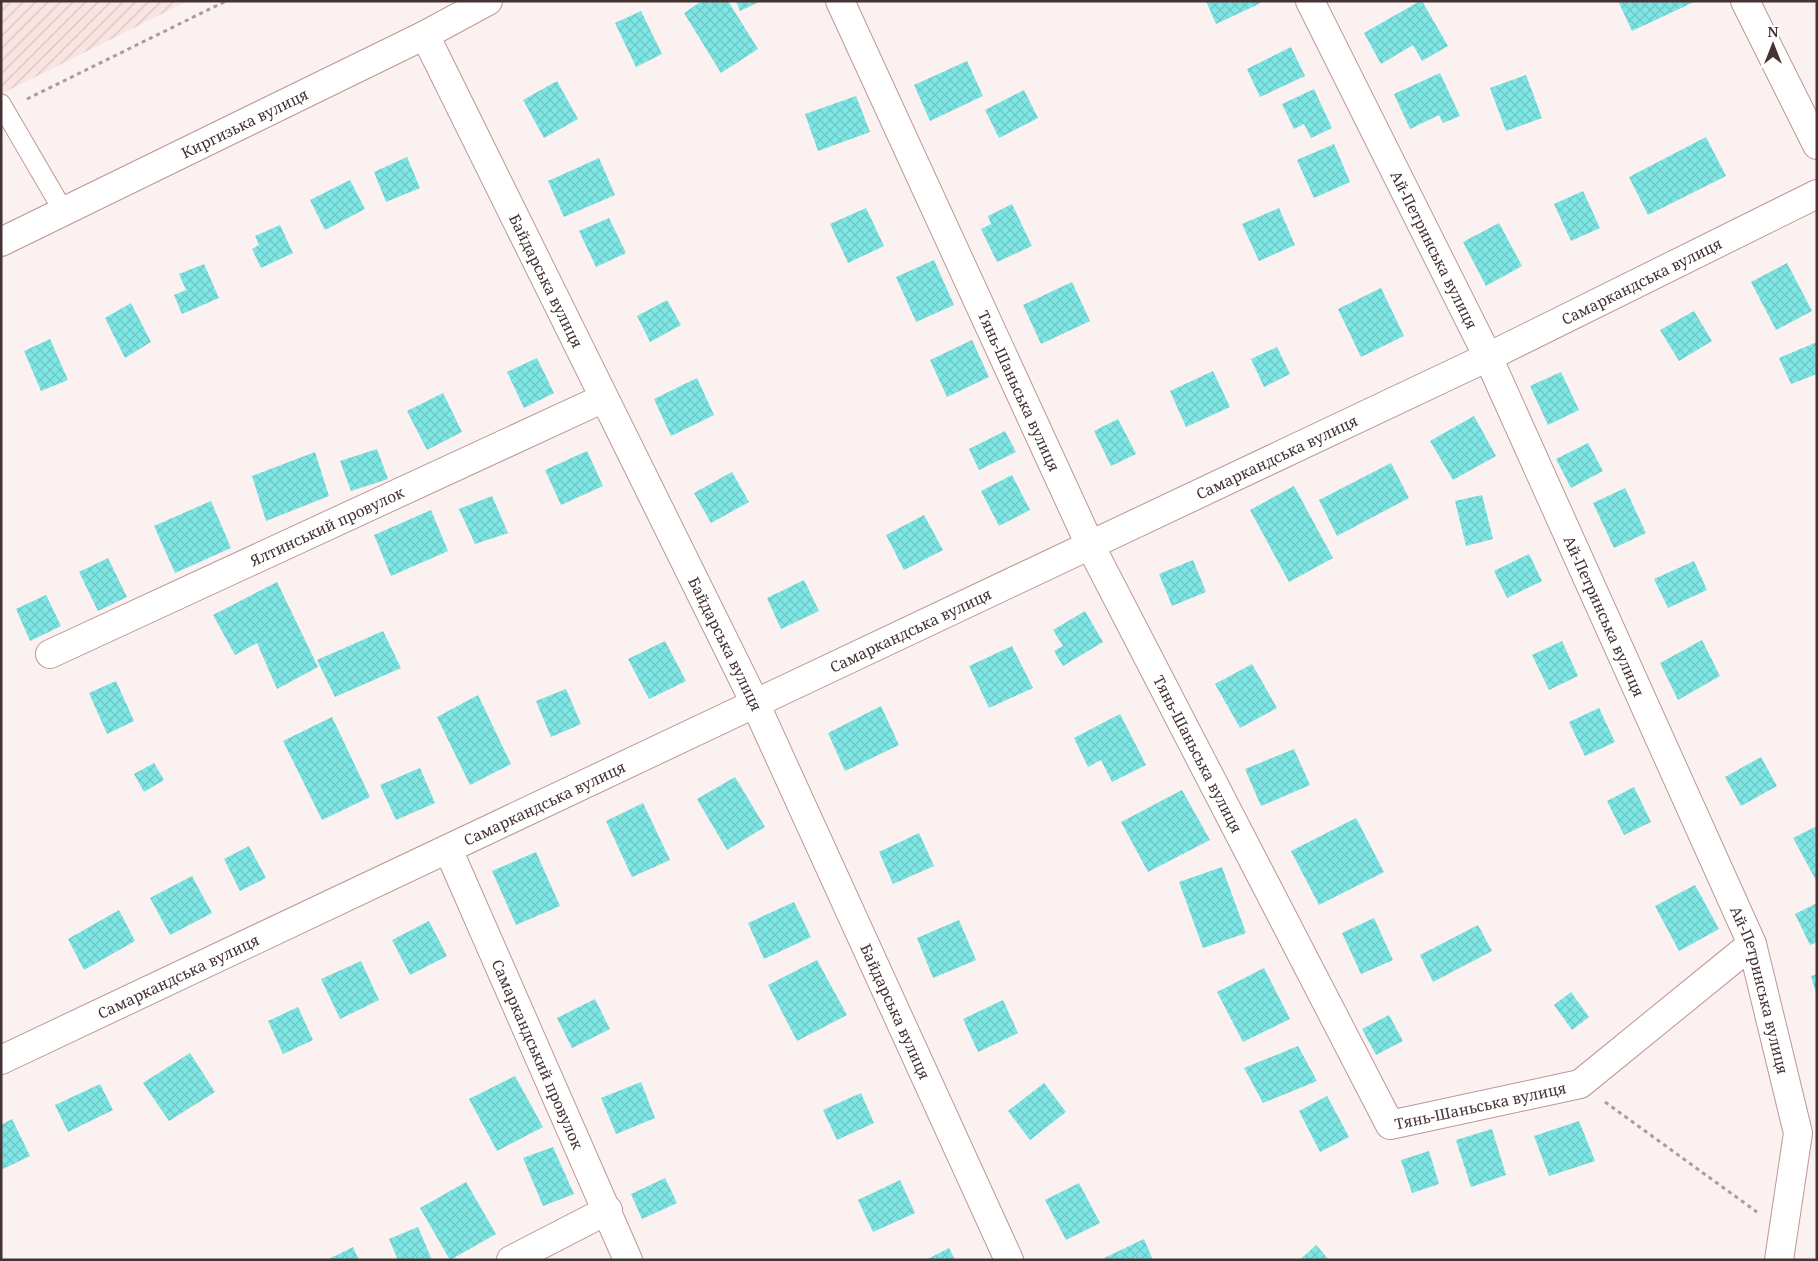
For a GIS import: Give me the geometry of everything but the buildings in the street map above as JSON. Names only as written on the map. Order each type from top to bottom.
[{"type":"street","name":"Киргизька вулиця","points":[[1,242],[425,35],[488,1]]},
{"type":"street","name":"Тянь-Шаньська вулиця","points":[[840,1],[1090,545],[1390,1125],[1580,1084],[1752,944]]},
{"type":"street","name":"Ай-Петринська вулиця","points":[[1310,1],[1488,357],[1752,944],[1798,1133],[1779,1260]]},
{"type":"street","points":[[1745,1],[1817,145]]},
{"type":"street","name":"Байдарська вулиця","points":[[425,35],[755,703],[1009,1260]]},
{"type":"street","name":"Самаркандська вулиця","points":[[1,1060],[1488,357],[1817,194]]},
{"type":"street","name":"Ялтинський провулок","points":[[50,654],[604,398]]},
{"type":"street","name":"Самаркандський провулок","points":[[448,848],[608,1210],[628,1260]]},
{"type":"street","points":[[510,1260],[608,1210]]},
{"type":"lane","points":[[3,107],[64,212]]},
{"type":"path","points":[[3,107],[226,1]]},
{"type":"path","points":[[1580,1084],[1783,1231]]},
{"type":"shaded area","points":[[1,1],[188,1],[1,94]]}]
